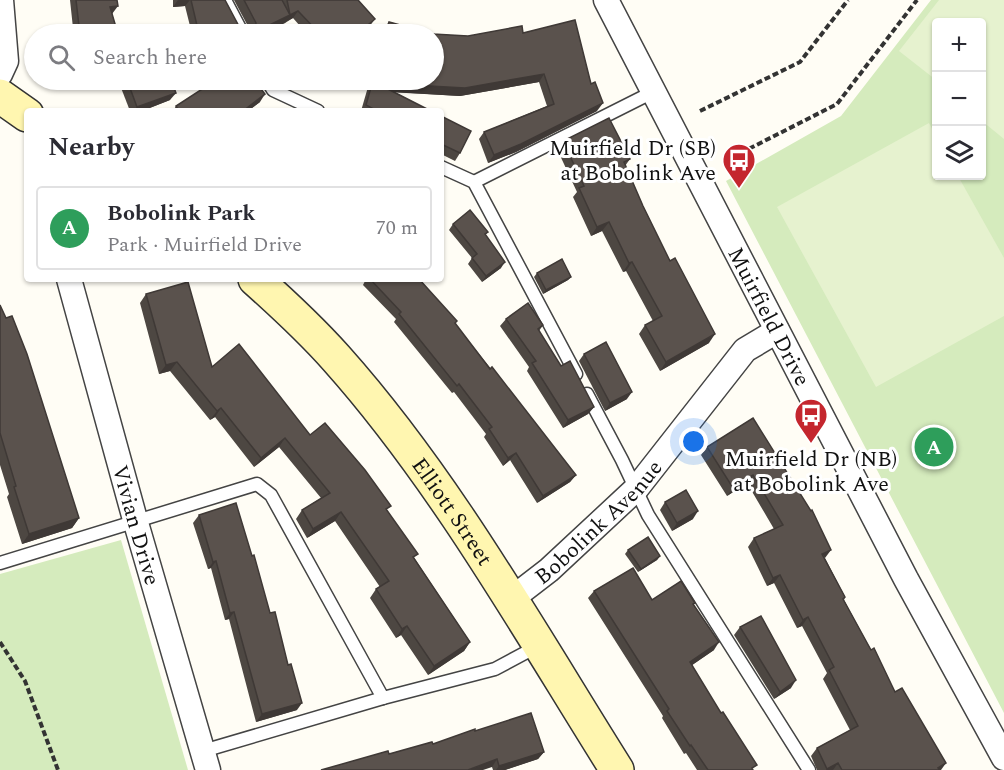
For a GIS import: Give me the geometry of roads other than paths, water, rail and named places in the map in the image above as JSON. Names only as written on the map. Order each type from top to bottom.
[{"type":"street","points":[[0,74],[6,61],[1,0]]},
{"type":"street","name":"Muirfield Drive","points":[[606,0],[916,599],[1004,758]]},
{"type":"street","points":[[0,96],[24,113]]},
{"type":"street","name":"Vivian Drive","points":[[70,282],[205,761]]},
{"type":"street","name":"Elliott Street","points":[[258,282],[291,311],[336,357],[397,432],[452,509],[617,770]]},
{"type":"street","name":"Bobolink Avenue","points":[[510,600],[549,570],[636,489],[745,350],[777,331]]},
{"type":"lane","points":[[225,0],[238,24]]},
{"type":"lane","points":[[273,90],[312,108]]},
{"type":"lane","points":[[474,182],[653,92]]},
{"type":"lane","points":[[444,168],[474,182],[622,460],[648,515],[809,770]]},
{"type":"lane","points":[[0,563],[136,523],[256,484],[271,495],[383,698]]},
{"type":"lane","points":[[205,761],[383,698],[495,669],[539,645]]},
{"type":"place","name":"Muirfield Dr (SB) at Bobolink Ave","points":[[739,189]]},
{"type":"place","name":"Muirfield Dr (NB) at Bobolink Ave","points":[[811,444]]},
{"type":"place","name":"Bobolink Park","points":[[934,447]]}]
